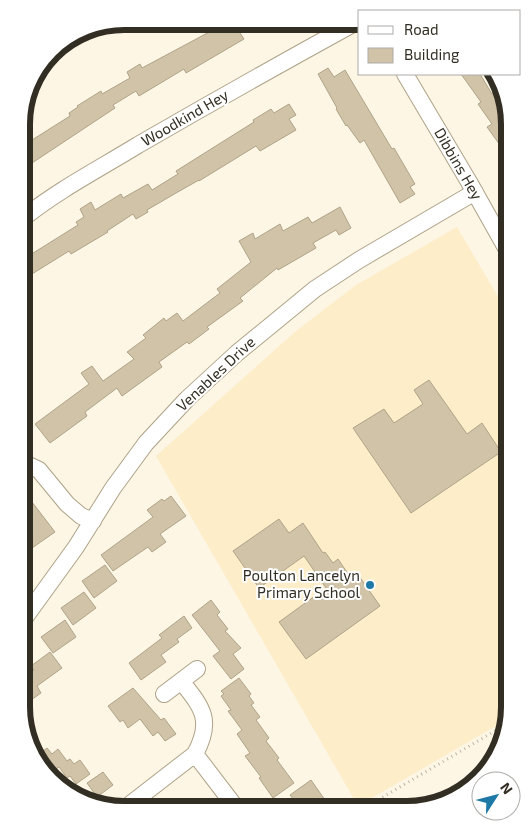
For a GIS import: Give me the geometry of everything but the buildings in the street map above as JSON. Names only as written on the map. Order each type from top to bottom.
[{"type":"street","name":"Woodkind Hey","points":[[30,213],[61,192],[243,84],[348,30]]},
{"type":"street","name":"Dibbins Hey","points":[[406,75],[501,239]]},
{"type":"street","name":"Venables Drive","points":[[30,611],[76,548],[113,488],[146,444],[187,399],[237,353],[315,288],[475,192]]},
{"type":"street","points":[[30,466],[39,470],[67,504],[81,516],[93,521]]},
{"type":"street","points":[[164,694],[197,669]]},
{"type":"street","points":[[134,801],[195,754],[201,742],[204,714],[198,702],[181,681]]},
{"type":"street","points":[[195,754],[231,801]]},
{"type":"path","points":[[376,801],[498,729]]},
{"type":"shaded area","name":"Poulton Lancelyn Primary School","points":[[457,227],[501,302],[501,713],[499,724],[367,801],[355,801],[156,456],[296,331],[356,285]]},
{"type":"place","name":"Poulton Lancelyn Primary School","points":[[370,585]]}]
